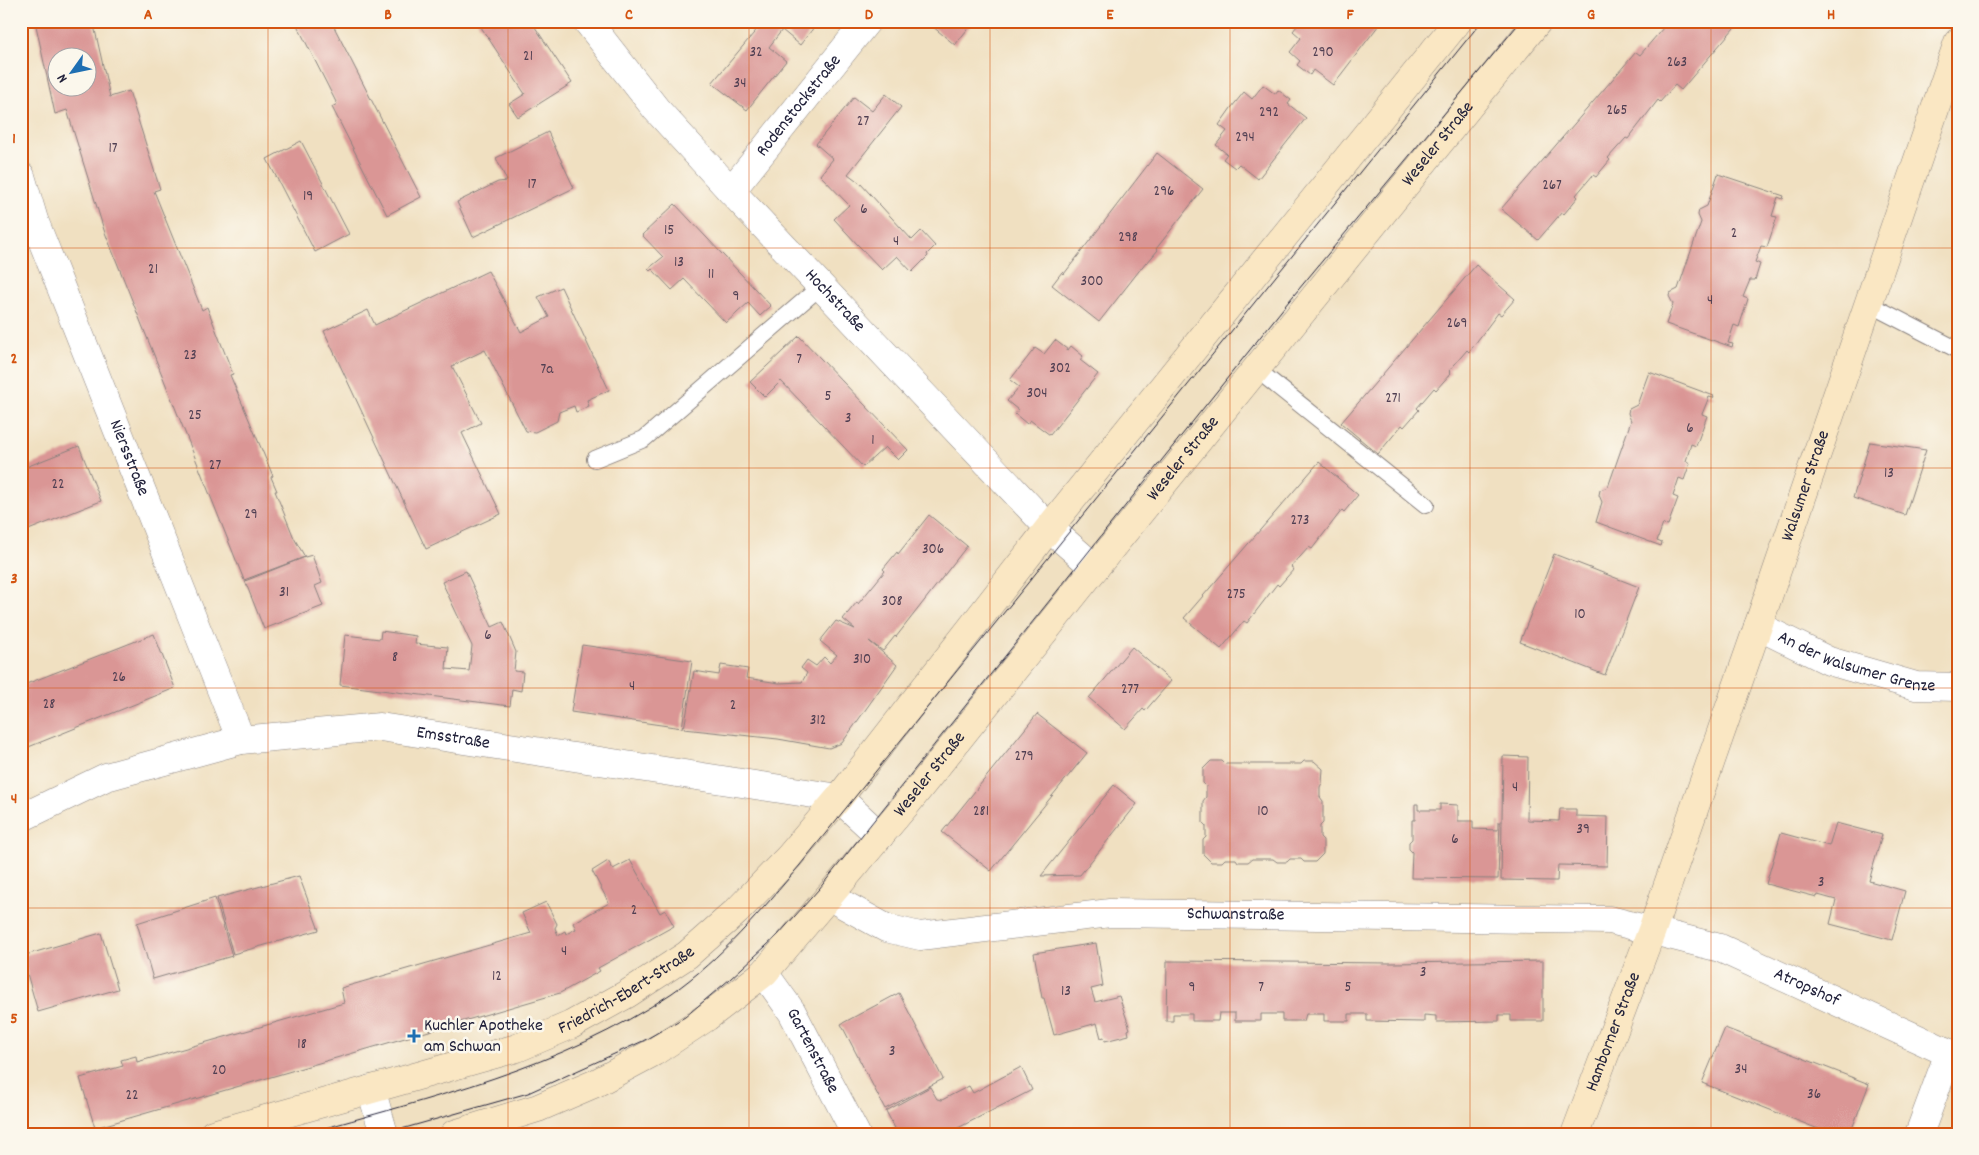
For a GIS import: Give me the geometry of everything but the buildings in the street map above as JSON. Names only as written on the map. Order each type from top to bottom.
[{"type":"main road","points":[[839,798],[1049,528],[1458,21]]},
{"type":"main road","name":"Weseler Straße","points":[[830,897],[1538,21]]},
{"type":"main road","name":"Walsumer Straße","points":[[1652,930],[1958,42]]},
{"type":"main road","name":"Friedrich-Ebert-Straße","points":[[213,1134],[516,1048],[571,1025],[627,994],[687,955],[738,911],[789,857],[839,798]]},
{"type":"main road","points":[[454,1134],[538,1108],[596,1083],[654,1052],[707,1017],[764,973],[830,897]]},
{"type":"main road","name":"Hamborner Straße","points":[[1574,1134],[1652,930]]},
{"type":"street","name":"Hochstraße","points":[[587,21],[656,109],[731,191],[1049,528],[1095,568]]},
{"type":"street","name":"Rodenstockstraße","points":[[731,191],[867,21]]},
{"type":"street","name":"Niersstraße","points":[[21,176],[38,229],[241,740]]},
{"type":"street","name":"An der Walsumer Grenze","points":[[1758,626],[1829,661],[1916,686],[1958,687]]},
{"type":"street","name":"Emsstraße","points":[[21,818],[106,776],[241,740],[380,727],[839,798]]},
{"type":"street","points":[[839,798],[880,836]]},
{"type":"street","name":"Schwanstraße","points":[[830,897],[886,928],[920,936],[1110,914],[1610,920],[1652,930]]},
{"type":"street","name":"Atropshof","points":[[1652,930],[1720,948],[1954,1055]]},
{"type":"street","name":"Gartenstraße","points":[[764,973],[792,1012],[856,1134]]},
{"type":"street","points":[[1919,1134],[1954,1055]]},
{"type":"street","points":[[371,1090],[384,1134]]},
{"type":"lane","points":[[595,459],[644,439],[821,286]]},
{"type":"lane","points":[[1867,303],[1958,350]]},
{"type":"lane","points":[[1256,368],[1426,505]]},
{"type":"tram line","points":[[304,1134],[494,1078],[586,1042],[630,1019],[672,993],[690,980],[724,949],[756,916],[800,865],[1482,21]]},
{"type":"tram line","points":[[384,1134],[528,1093],[643,1041],[685,1017],[778,935],[819,889],[1289,301],[1521,21]]},
{"type":"place","name":"Kuchler Apotheke am Schwan","points":[[414,1036]]}]
